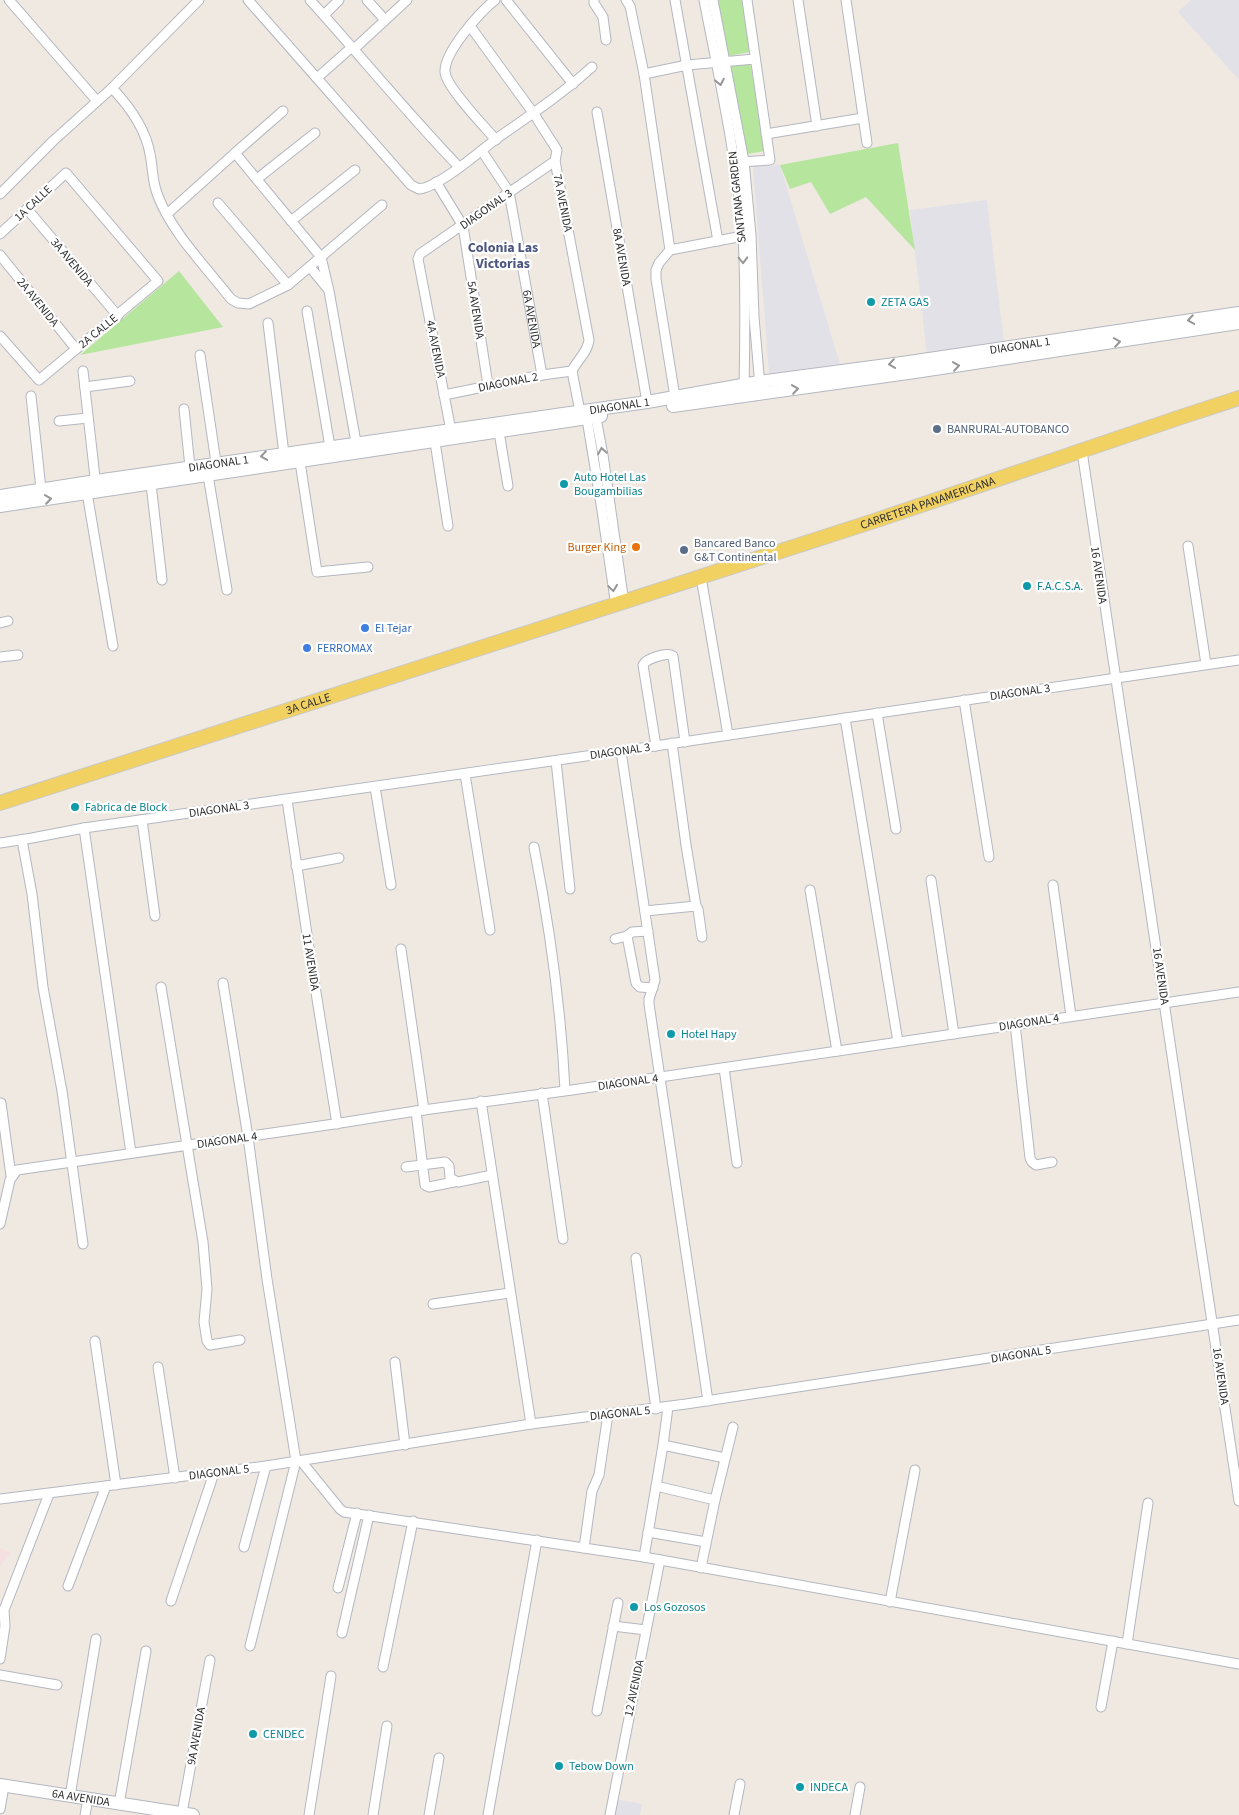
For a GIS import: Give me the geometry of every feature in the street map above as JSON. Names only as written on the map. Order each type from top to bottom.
[{"type":"main road","name":"DIAGONAL 1","points":[[0,506],[190,467],[214,471],[300,462],[357,448],[744,391],[902,363],[1239,313]]},
{"type":"main road","name":"DIAGONAL 1","points":[[760,388],[1239,323]]},
{"type":"main road","name":"DIAGONAL 1","points":[[0,496],[41,489],[151,484],[284,454],[330,447],[357,448],[435,442],[452,434],[499,432],[675,397],[744,391]]},
{"type":"main road","name":"CARRETERA PANAMERICANA","points":[[620,604],[902,512],[1239,398]]},
{"type":"main road","name":"3A CALLE","points":[[0,803],[620,604]]},
{"type":"main road","name":"6A AVENIDA","points":[[2,1785],[119,1804],[146,1811],[187,1814]]},
{"type":"street","points":[[9,0],[97,102]]},
{"type":"street","points":[[0,194],[53,141],[112,88],[199,0]]},
{"type":"street","points":[[248,0],[415,188],[422,189],[459,167],[534,114],[592,68]]},
{"type":"street","points":[[310,0],[414,120],[459,167]]},
{"type":"street","points":[[324,15],[339,0]]},
{"type":"street","points":[[367,0],[385,20]]},
{"type":"street","points":[[317,78],[407,0]]},
{"type":"street","points":[[495,0],[484,8],[451,51],[445,71],[457,94],[496,140]]},
{"type":"street","points":[[506,0],[573,84]]},
{"type":"street","points":[[594,0],[594,3],[604,17],[606,40]]},
{"type":"street","points":[[626,0],[630,6],[644,74],[670,250]]},
{"type":"street","points":[[675,0],[718,241]]},
{"type":"street","name":"SANTANA GARDEN","points":[[704,0],[744,162],[747,236],[760,388]]},
{"type":"street","name":"SANTANA GARDEN","points":[[713,0],[720,62],[747,236],[744,391]]},
{"type":"street","points":[[735,163],[770,160],[747,0]]},
{"type":"street","points":[[798,0],[817,126]]},
{"type":"street","points":[[846,0],[867,144]]},
{"type":"street","name":"7A AVENIDA","points":[[470,26],[534,114],[557,150],[556,162],[589,340],[586,351],[576,362],[572,371]]},
{"type":"street","points":[[644,74],[687,65],[755,59]]},
{"type":"street","points":[[112,88],[123,100],[144,134],[150,154],[152,175],[156,189],[167,214],[184,239],[232,299],[238,303],[249,304],[288,285],[382,205]]},
{"type":"street","points":[[167,214],[283,111]]},
{"type":"street","name":"8A AVENIDA","points":[[597,112],[648,402]]},
{"type":"street","points":[[766,134],[863,118]]},
{"type":"street","points":[[258,179],[315,133]]},
{"type":"street","name":"6A AVENIDA","points":[[482,151],[509,192],[542,375]]},
{"type":"street","points":[[236,154],[321,257],[329,291],[357,448]]},
{"type":"street","name":"DIAGONAL 3","points":[[418,259],[424,250],[463,226],[509,192],[556,162]]},
{"type":"street","points":[[291,221],[355,170]]},
{"type":"street","name":"1A CALLE","points":[[0,234],[66,173],[158,281]]},
{"type":"street","name":"5A AVENIDA","points":[[436,182],[463,226],[488,385]]},
{"type":"street","points":[[218,203],[288,285]]},
{"type":"street","name":"3A AVENIDA","points":[[26,209],[118,316]]},
{"type":"street","points":[[675,397],[656,279],[656,270],[659,263],[670,250],[747,236]]},
{"type":"street","name":"2A AVENIDA","points":[[0,255],[76,349]]},
{"type":"street","name":"4A AVENIDA","points":[[418,259],[452,434]]},
{"type":"street","points":[[310,267],[329,291]]},
{"type":"street","name":"2A CALLE","points":[[0,336],[39,380],[158,281]]},
{"type":"street","points":[[307,311],[330,447]]},
{"type":"street","points":[[268,324],[284,454]]},
{"type":"street","points":[[744,344],[756,343]]},
{"type":"street","points":[[200,356],[227,590]]},
{"type":"street","points":[[83,371],[88,418],[91,487],[114,646]]},
{"type":"street","points":[[572,371],[587,415],[620,604]]},
{"type":"street","name":"DIAGONAL 2","points":[[444,395],[488,385],[572,371]]},
{"type":"street","points":[[85,387],[130,381]]},
{"type":"street","points":[[31,396],[41,489]]},
{"type":"street","points":[[184,409],[190,467]]},
{"type":"street","points":[[58,421],[88,418]]},
{"type":"street","points":[[499,432],[508,486]]},
{"type":"street","points":[[435,442],[448,526]]},
{"type":"street","name":"16 AVENIDA","points":[[1082,451],[1114,678],[1239,1501]]},
{"type":"street","points":[[300,462],[318,572],[368,567]]},
{"type":"street","points":[[151,484],[162,580]]},
{"type":"street","points":[[1188,546],[1206,664]]},
{"type":"street","points":[[701,578],[728,735]]},
{"type":"street","points":[[656,746],[643,665],[648,660],[668,654],[673,656],[684,742]]},
{"type":"street","points":[[0,657],[18,655]]},
{"type":"street","name":"DIAGONAL 3","points":[[0,842],[22,840],[84,828],[556,761],[1239,660]]},
{"type":"street","points":[[964,700],[989,857]]},
{"type":"street","points":[[877,713],[896,829]]},
{"type":"street","points":[[845,718],[898,1042]]},
{"type":"street","points":[[672,744],[686,846],[702,937]]},
{"type":"street","points":[[621,751],[655,980],[649,1004],[708,1400]]},
{"type":"street","points":[[556,761],[570,889]]},
{"type":"street","points":[[465,774],[490,930]]},
{"type":"street","points":[[375,787],[391,885]]},
{"type":"street","name":"11 AVENIDA","points":[[286,800],[337,1124]]},
{"type":"street","points":[[142,820],[155,916]]},
{"type":"street","points":[[84,828],[130,1153]]},
{"type":"street","points":[[22,840],[32,894],[43,987],[62,1091],[83,1244]]},
{"type":"street","points":[[534,847],[546,904],[555,968],[565,1090]]},
{"type":"street","points":[[296,866],[339,858]]},
{"type":"street","points":[[932,880],[954,1034]]},
{"type":"street","points":[[1053,884],[1071,1016]]},
{"type":"street","points":[[810,890],[837,1051]]},
{"type":"street","points":[[645,911],[696,906]]},
{"type":"street","points":[[615,939],[627,936],[632,932],[648,931]]},
{"type":"street","points":[[627,936],[636,983],[640,987],[653,988]]},
{"type":"street","points":[[401,949],[420,1110],[426,1186],[492,1175]]},
{"type":"street","points":[[223,983],[248,1137],[267,1278],[299,1461],[250,1646]]},
{"type":"street","points":[[161,987],[203,1242],[206,1289],[204,1322],[208,1341],[210,1345],[240,1340]]},
{"type":"street","name":"DIAGONAL 4","points":[[14,1173],[130,1153],[337,1124],[420,1110],[724,1068],[1239,992]]},
{"type":"street","points":[[1015,1024],[1030,1158],[1036,1165],[1052,1162]]},
{"type":"street","points":[[724,1068],[737,1163]]},
{"type":"street","points":[[542,1093],[563,1239]]},
{"type":"street","points":[[0,1224],[14,1173],[1,1102]]},
{"type":"street","points":[[481,1102],[530,1424]]},
{"type":"street","points":[[406,1167],[445,1162],[447,1163],[450,1178],[454,1182]]},
{"type":"street","points":[[636,1258],[656,1409]]},
{"type":"street","points":[[433,1304],[510,1293]]},
{"type":"street","name":"DIAGONAL 5","points":[[0,1499],[266,1466],[530,1424],[656,1409],[1239,1320]]},
{"type":"street","points":[[68,1586],[111,1486],[95,1340]]},
{"type":"street","points":[[395,1362],[406,1444]]},
{"type":"street","points":[[158,1367],[175,1478]]},
{"type":"street","points":[[644,1557],[668,1407]]},
{"type":"street","points":[[584,1548],[592,1491],[599,1475],[608,1414]]},
{"type":"street","points":[[701,1568],[733,1427]]},
{"type":"street","points":[[663,1445],[725,1458]]},
{"type":"street","points":[[299,1461],[340,1510],[344,1512],[370,1514],[644,1557],[1239,1664]]},
{"type":"street","points":[[244,1547],[266,1466]]},
{"type":"street","points":[[890,1602],[915,1470]]},
{"type":"street","points":[[171,1601],[214,1473]]},
{"type":"street","points":[[656,1486],[715,1500]]},
{"type":"street","points":[[0,1659],[5,1626],[4,1610],[49,1494]]},
{"type":"street","points":[[1127,1644],[1148,1503]]},
{"type":"street","points":[[338,1588],[357,1513]]},
{"type":"street","points":[[342,1633],[370,1514]]},
{"type":"street","points":[[383,1667],[413,1521]]},
{"type":"street","points":[[648,1532],[706,1542]]},
{"type":"street","points":[[488,1815],[537,1540]]},
{"type":"street","name":"12 AVENIDA","points":[[610,1815],[660,1560]]},
{"type":"street","points":[[597,1711],[618,1603]]},
{"type":"street","points":[[614,1626],[646,1630]]},
{"type":"street","points":[[70,1796],[96,1638]]},
{"type":"street","points":[[1101,1707],[1113,1641]]},
{"type":"street","points":[[119,1804],[146,1651]]},
{"type":"street","name":"9A AVENIDA","points":[[187,1814],[210,1660]]},
{"type":"street","points":[[0,1675],[57,1685]]},
{"type":"street","points":[[309,1815],[331,1676]]},
{"type":"street","points":[[373,1815],[387,1726]]},
{"type":"street","points":[[429,1815],[439,1758]]},
{"type":"street","points":[[734,1815],[740,1784]]},
{"type":"street","points":[[0,1809],[2,1785]]},
{"type":"street","points":[[855,1815],[860,1787]]},
{"type":"street","points":[[85,1815],[88,1799]]},
{"type":"shaded area","points":[[1191,0],[1239,0],[1239,80],[1178,12]]},
{"type":"shaded area","points":[[780,165],[840,364],[769,374],[753,166]]},
{"type":"shaded area","points":[[987,200],[1004,344],[927,354],[910,210]]},
{"type":"shaded area","points":[[0,1548],[10,1553],[0,1567]]},
{"type":"shaded area","points":[[615,1799],[642,1804],[640,1815],[612,1815]]},
{"type":"green space","points":[[716,0],[743,0],[750,52],[728,56]]},
{"type":"green space","points":[[750,62],[765,151],[747,154],[729,65]]},
{"type":"green space","points":[[898,143],[915,250],[866,197],[830,214],[811,182],[790,189],[780,165]]},
{"type":"green space","points":[[179,271],[223,327],[80,355]]},
{"type":"place","name":"ZETA GAS","points":[[871,302]]},
{"type":"place","name":"BANRURAL-AUTOBANCO","points":[[937,429]]},
{"type":"place","name":"Auto Hotel Las Bougambilias","points":[[564,484]]},
{"type":"place","name":"Burger King","points":[[636,547]]},
{"type":"place","name":"Bancared Banco G&T Continental","points":[[684,550]]},
{"type":"place","name":"F.A.C.S.A.","points":[[1027,586]]},
{"type":"place","name":"El Tejar","points":[[365,628]]},
{"type":"place","name":"FERROMAX","points":[[307,648]]},
{"type":"place","name":"Fabrica de Block","points":[[75,807]]},
{"type":"place","name":"Hotel Hapy","points":[[671,1034]]},
{"type":"place","name":"Los Gozosos","points":[[634,1607]]},
{"type":"place","name":"CENDEC","points":[[253,1734]]},
{"type":"place","name":"Tebow Down","points":[[559,1766]]},
{"type":"place","name":"INDECA","points":[[800,1787]]},
{"type":"district","name":"Colonia Las Victorias","points":[[503,256]]}]
